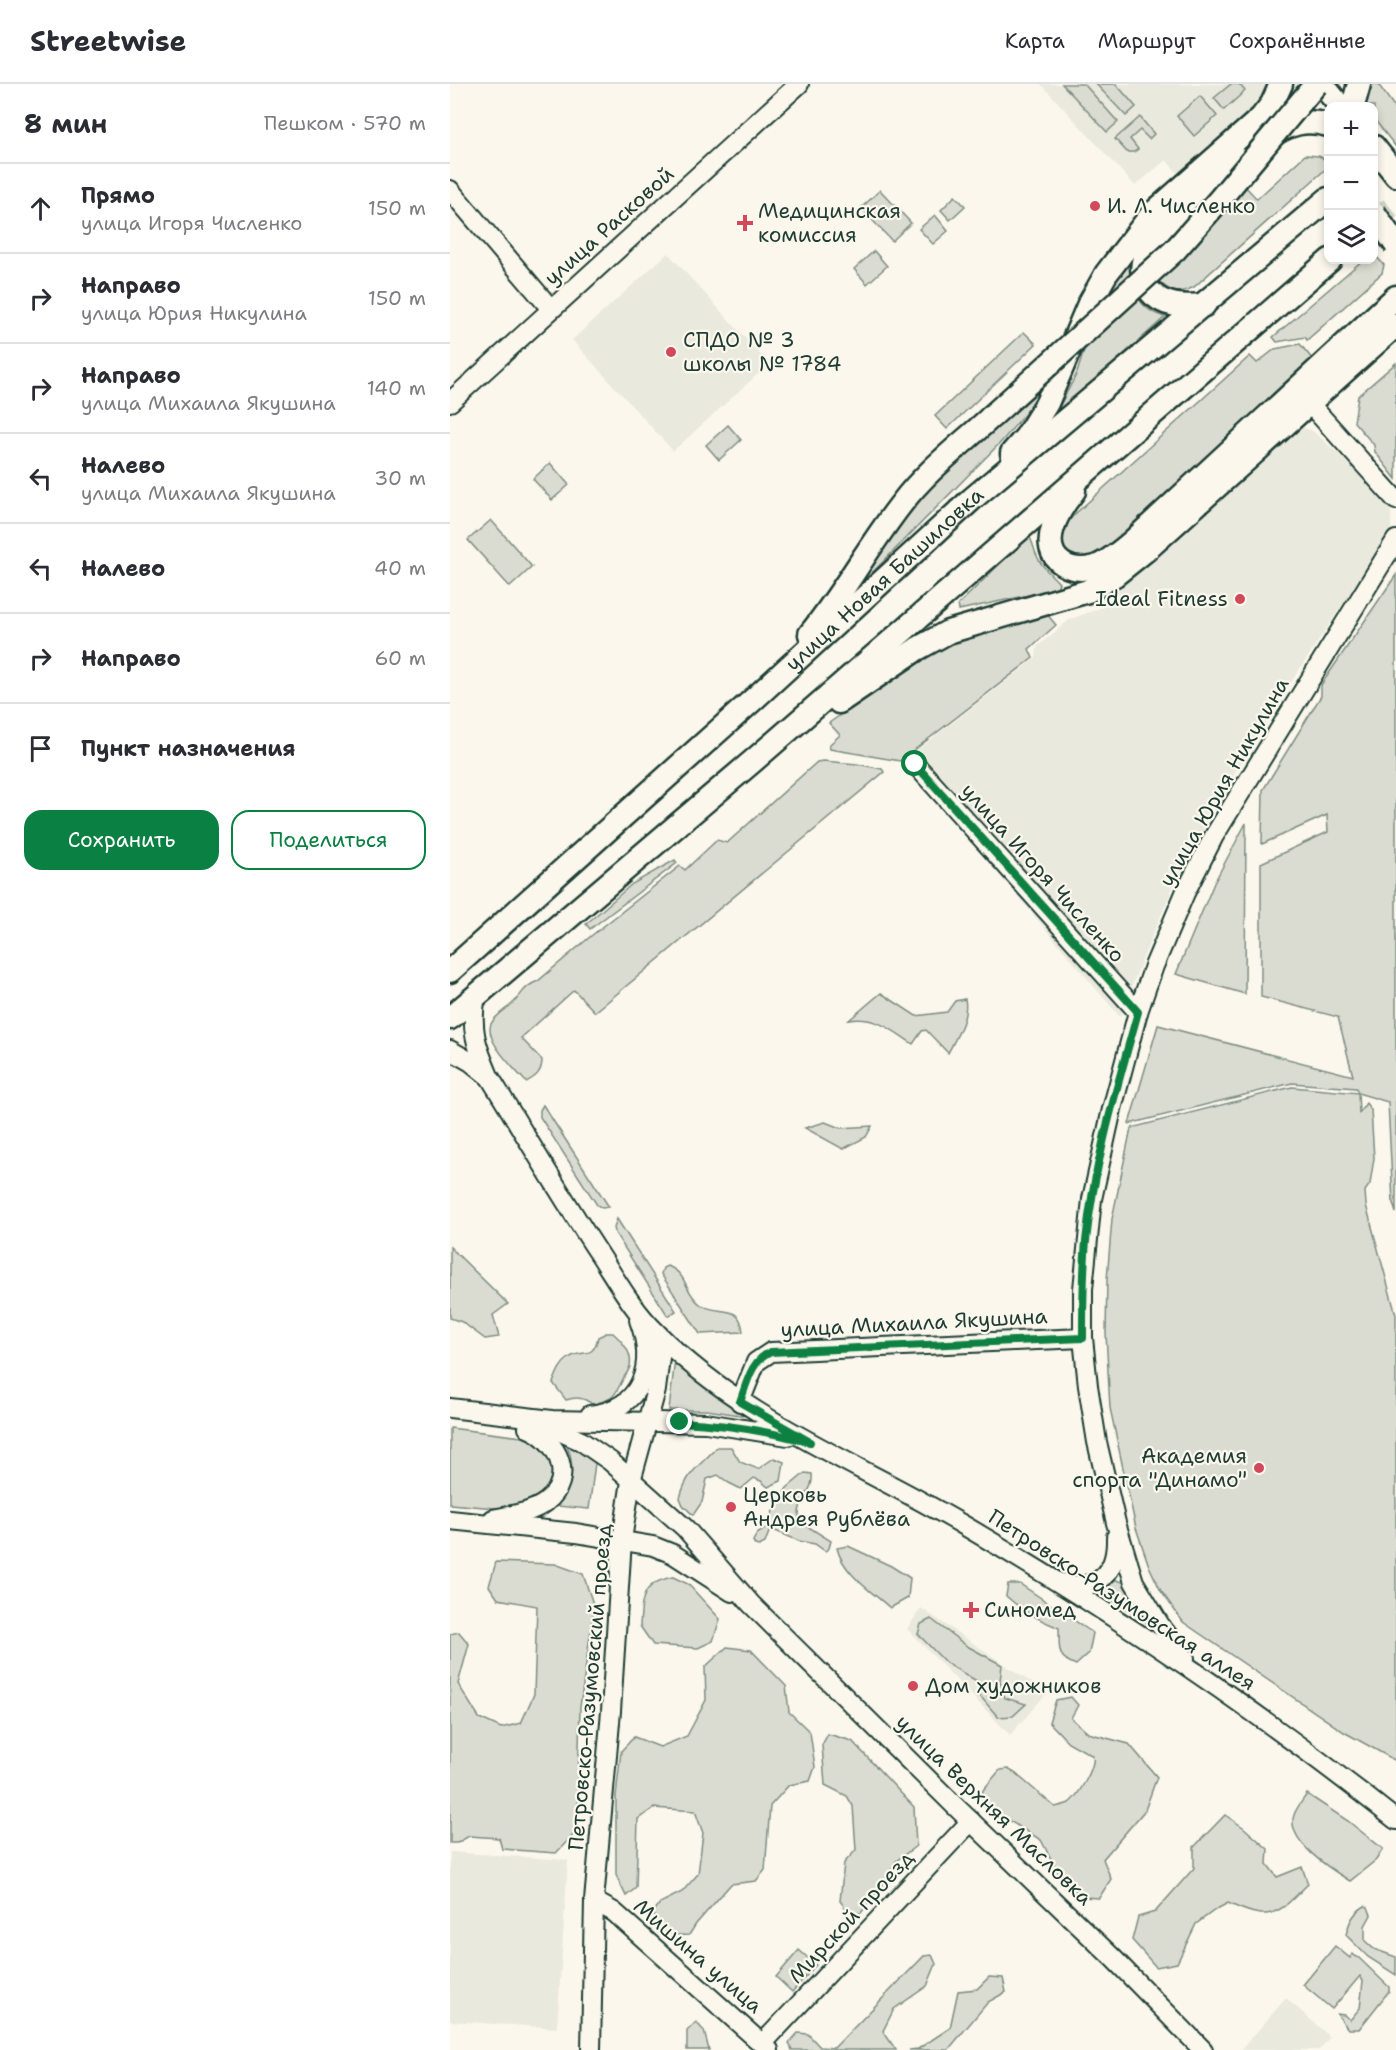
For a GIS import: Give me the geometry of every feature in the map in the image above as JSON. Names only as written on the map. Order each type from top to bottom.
[{"type":"main road","points":[[972,499],[1026,437],[1047,404],[1088,306],[1106,274],[1152,213],[1261,118],[1275,98],[1281,84]]},
{"type":"main road","points":[[755,698],[812,632],[888,521],[915,487],[1175,250],[1316,84]]},
{"type":"main road","points":[[1322,84],[1338,102]]},
{"type":"main road","points":[[1354,102],[1359,84]]},
{"type":"main road","points":[[1204,305],[1186,307],[1166,302],[1151,294],[1143,282],[1142,266],[1148,249],[1162,231],[1286,126],[1302,122],[1324,124]]},
{"type":"main road","name":"улица Новая Башиловка","points":[[450,971],[755,698],[972,499],[1324,203]]},
{"type":"main road","points":[[1378,219],[1396,245]]},
{"type":"main road","points":[[450,1018],[753,760],[1325,264]]},
{"type":"main road","points":[[1101,457],[1065,501],[1053,525],[1052,549],[1057,560],[1080,570],[1096,566],[1112,558],[1133,541],[1396,297]]},
{"type":"main road","points":[[753,760],[917,649],[948,632],[1070,597],[1101,585],[1146,551],[1396,325]]},
{"type":"street","name":"улица Расковой","points":[[450,402],[799,84]]},
{"type":"street","points":[[450,190],[551,309]]},
{"type":"street","points":[[1309,403],[1396,500]]},
{"type":"street","name":"улица Юрия Никулина","points":[[1194,1669],[1160,1625],[1139,1593],[1129,1570],[1097,1442],[1083,1338],[1083,1289],[1092,1199],[1112,1109],[1138,1012],[1169,928],[1204,854],[1396,540]]},
{"type":"street","name":"улица Игоря Численко","points":[[915,764],[1138,1012]]},
{"type":"street","name":"Петровско-Разумовская аллея","points":[[476,995],[472,1027],[478,1050],[489,1076],[636,1310],[656,1333],[740,1402],[952,1518],[1059,1582],[1194,1669],[1322,1761],[1396,1820]]},
{"type":"street","name":"Петровско-Разумовская аллея","points":[[450,1050],[489,1076]]},
{"type":"street","name":"Петровско-Разумовская аллея","points":[[552,1420],[598,1414],[620,1406],[632,1396],[646,1368],[647,1356],[646,1340],[636,1310]]},
{"type":"street","name":"Петровско-Разумовский проезд","points":[[591,2050],[594,1900],[611,1711],[622,1540],[631,1481],[654,1403],[661,1349],[656,1333]]},
{"type":"street","name":"улица Михаила Якушина","points":[[740,1402],[756,1362],[771,1352],[1083,1338]]},
{"type":"street","points":[[450,1408],[552,1420]]},
{"type":"street","points":[[474,1522],[536,1508],[546,1502],[552,1496],[560,1477],[561,1467],[553,1445],[544,1437],[531,1429],[481,1412]]},
{"type":"street","name":"улица Верхняя Масловка","points":[[530,1418],[588,1446],[610,1461],[685,1528],[752,1604],[1113,1958],[1203,2050]]},
{"type":"street","name":"Петровско-Разумовская аллея","points":[[552,1420],[706,1423],[771,1432],[810,1442]]},
{"type":"street","name":"улица Верхняя Масловка","points":[[450,1520],[622,1540],[653,1546],[673,1554],[752,1604]]},
{"type":"street","name":"улица Юрия Никулина","points":[[1059,1582],[1083,1586],[1092,1584],[1107,1573],[1112,1566],[1116,1550],[1116,1523]]},
{"type":"street","name":"Мирской проезд","points":[[765,2047],[971,1821]]},
{"type":"street","name":"Мишина улица","points":[[594,1900],[614,1912],[765,2047]]},
{"type":"shaded area","points":[[1041,84],[1276,84],[1271,96],[1184,180],[1166,160],[1135,186]]},
{"type":"shaded area","points":[[1062,84],[1084,84],[1118,122],[1107,132]]},
{"type":"shaded area","points":[[1096,84],[1116,84],[1136,107],[1126,116]]},
{"type":"shaded area","points":[[1231,84],[1239,84],[1245,91],[1224,110],[1214,98]]},
{"type":"shaded area","points":[[1345,84],[1378,84],[1396,109],[1396,147],[1378,124],[1378,102],[1360,102]]},
{"type":"shaded area","points":[[1200,96],[1217,116],[1194,136],[1177,116]]},
{"type":"shaded area","points":[[1140,117],[1154,134],[1149,139],[1140,130],[1130,139],[1138,149],[1134,152],[1127,152],[1115,139]]},
{"type":"shaded area","points":[[1305,155],[1324,159],[1324,171],[1194,287],[1179,292],[1166,288],[1158,280],[1182,257],[1245,186],[1257,199]]},
{"type":"shaded area","points":[[880,190],[911,223],[892,241],[861,208]]},
{"type":"shaded area","points":[[955,196],[965,206],[950,220],[941,210]]},
{"type":"shaded area","points":[[935,215],[948,231],[933,244],[919,229]]},
{"type":"shaded area","points":[[1134,249],[1134,281],[1139,299],[1153,312],[1165,317],[1054,417],[1077,373],[1098,306]]},
{"type":"shaded area","points":[[874,251],[887,266],[867,284],[854,269]]},
{"type":"shaded area","name":"СПДО № 3 школы № 1784","points":[[668,253],[769,364],[673,451],[572,340]]},
{"type":"shaded area","points":[[1378,258],[1384,265],[1382,273],[1307,340],[1305,337],[1277,342],[1273,337],[1358,264],[1378,264]]},
{"type":"shaded area","points":[[1072,329],[1043,389],[1002,441],[865,580],[861,578],[922,493],[997,424],[983,409]]},
{"type":"shaded area","points":[[1024,332],[1036,344],[947,429],[935,416]]},
{"type":"shaded area","points":[[1300,344],[1313,360],[1112,549],[1081,562],[1064,551],[1060,541],[1062,530],[1072,517],[1250,356],[1257,363],[1275,349]]},
{"type":"shaded area","points":[[1396,363],[1396,479],[1375,452],[1374,445],[1354,422],[1358,396]]},
{"type":"shaded area","points":[[728,425],[741,440],[719,460],[706,445]]},
{"type":"shaded area","points":[[1296,427],[1314,432],[1344,459],[1386,503],[1391,512],[1391,531],[1288,687],[1217,802],[1173,887],[1120,1017],[903,761],[1036,658],[1037,647],[1069,620],[1105,606],[1139,567]]},
{"type":"shaded area","points":[[550,463],[569,485],[552,500],[533,479]]},
{"type":"shaded area","points":[[491,520],[532,567],[510,587],[468,540]]},
{"type":"shaded area","points":[[1026,538],[1030,538],[1041,564],[1059,583],[1056,589],[959,610],[958,605]]},
{"type":"shaded area","points":[[1396,575],[1396,1213],[1393,1203],[1388,1102],[1358,1093],[1356,1088],[1292,1083],[1129,1124],[1158,1025],[1353,1076],[1338,1017],[1261,997],[1261,863],[1328,832],[1327,815],[1262,844],[1263,790],[1321,696],[1321,685]]},
{"type":"shaded area","points":[[1046,613],[1056,625],[1029,649],[1033,658],[900,761],[830,749],[829,745],[840,735],[829,723],[936,647]]},
{"type":"shaded area","points":[[817,762],[857,764],[882,769],[884,772],[595,1012],[574,990],[521,1038],[542,1060],[538,1074],[526,1082],[502,1055],[492,1038],[491,1024],[495,1018],[529,986],[680,866],[685,870],[717,840],[727,843]]},
{"type":"shaded area","points":[[1246,823],[1245,994],[1176,974],[1214,883]]},
{"type":"shaded area","points":[[675,860],[677,863],[590,929],[586,924],[632,884]]},
{"type":"shaded area","points":[[881,993],[916,1016],[947,1012],[955,1001],[965,999],[963,1020],[948,1053],[926,1030],[922,1031],[913,1044],[876,1022],[849,1020]]},
{"type":"shaded area","name":"Академия спорта \"Динамо\"","points":[[1292,1087],[1358,1093],[1359,1113],[1366,1103],[1371,1110],[1374,1158],[1370,1184],[1365,1191],[1366,1205],[1396,1315],[1396,1761],[1344,1732],[1183,1622],[1161,1591],[1149,1566],[1136,1528],[1110,1408],[1106,1333],[1107,1280],[1112,1219],[1131,1128]]},
{"type":"shaded area","points":[[543,1105],[609,1207],[602,1208],[597,1205],[540,1117]]},
{"type":"shaded area","points":[[825,1122],[840,1128],[872,1126],[866,1137],[843,1149],[805,1128]]},
{"type":"shaded area","points":[[617,1219],[676,1311],[668,1316],[615,1233],[614,1227]]},
{"type":"shaded area","points":[[450,1247],[508,1304],[493,1315],[499,1337],[485,1339],[462,1322],[450,1318]]},
{"type":"shaded area","points":[[667,1266],[679,1273],[691,1294],[700,1304],[738,1316],[743,1332],[700,1334],[661,1274],[663,1268]]},
{"type":"shaded area","points":[[606,1333],[613,1333],[630,1356],[629,1368],[617,1390],[609,1399],[592,1404],[579,1398],[566,1400],[553,1383],[559,1369],[574,1355],[590,1352],[598,1337]]},
{"type":"shaded area","points":[[675,1359],[753,1417],[707,1410],[669,1410]]},
{"type":"shaded area","points":[[450,1428],[530,1438],[548,1453],[553,1479],[540,1499],[507,1509],[450,1504]]},
{"type":"shaded area","points":[[565,1442],[594,1459],[589,1509],[556,1506],[566,1490],[572,1466]]},
{"type":"shaded area","points":[[717,1447],[731,1447],[740,1462],[758,1469],[774,1458],[784,1462],[781,1481],[768,1487],[754,1478],[741,1489],[718,1475],[707,1479],[702,1502],[693,1515],[683,1505],[680,1498],[683,1489],[694,1470]]},
{"type":"shaded area","points":[[805,1473],[812,1474],[812,1481],[800,1506],[799,1521],[831,1541],[829,1548],[825,1551],[815,1544],[799,1541],[773,1530],[769,1532],[765,1543],[755,1545],[753,1541],[757,1534],[768,1527],[773,1511],[787,1488]]},
{"type":"shaded area","points":[[848,1546],[891,1566],[910,1578],[908,1598],[890,1608],[866,1588],[845,1566],[840,1557],[837,1548]]},
{"type":"shaded area","points":[[496,1562],[555,1564],[583,1574],[594,1607],[580,1707],[577,1831],[556,1853],[502,1849],[499,1838],[469,1836],[457,1843],[450,1843],[450,1634],[459,1632],[469,1644],[458,1684],[479,1718],[501,1728],[521,1723],[534,1694],[537,1606],[498,1599],[489,1586]]},
{"type":"shaded area","points":[[673,1577],[688,1584],[720,1619],[713,1641],[698,1648],[653,1645],[640,1626],[645,1593],[655,1583]]},
{"type":"shaded area","points":[[1110,1578],[1129,1584],[1141,1615],[1139,1616],[1099,1592],[1099,1588]]},
{"type":"shaded area","points":[[1008,1584],[1020,1584],[1093,1633],[1089,1653],[1076,1665],[1065,1659],[1059,1646],[1059,1628],[1031,1615],[1006,1596]]},
{"type":"shaded area","points":[[921,1608],[1047,1693],[1010,1735],[907,1629]]},
{"type":"shaded area","points":[[931,1619],[967,1646],[1002,1665],[1000,1681],[1005,1698],[1026,1704],[1013,1716],[998,1717],[980,1696],[980,1683],[946,1663],[918,1634],[921,1624]]},
{"type":"shaded area","points":[[727,1647],[751,1650],[786,1686],[789,1712],[810,1732],[815,1767],[810,1781],[789,1785],[770,1806],[765,1870],[756,1881],[731,1884],[689,1935],[670,1934],[662,1929],[653,1913],[660,1903],[682,1892],[698,1874],[703,1833],[695,1811],[654,1808],[638,1819],[636,1888],[626,1896],[616,1875],[616,1796],[621,1751],[634,1737],[660,1747],[687,1736],[706,1700],[705,1667]]},
{"type":"shaded area","points":[[1071,1697],[1078,1705],[1071,1718],[1088,1733],[1129,1744],[1157,1777],[1145,1810],[1103,1859],[1111,1879],[1099,1898],[1082,1897],[1059,1874],[1041,1840],[995,1812],[982,1799],[983,1790],[1000,1770],[1008,1769],[1055,1807],[1067,1804],[1073,1799],[1089,1774],[1093,1756],[1068,1742],[1049,1722],[1056,1700]]},
{"type":"shaded area","points":[[828,1734],[852,1741],[914,1807],[916,1846],[896,1861],[885,1881],[861,1913],[850,1914],[840,1901],[844,1863],[856,1850],[853,1806],[847,1796],[825,1785],[822,1745]]},
{"type":"shaded area","points":[[1307,1794],[1348,1821],[1383,1849],[1376,1860],[1350,1881],[1312,1854],[1296,1835],[1293,1825],[1294,1815]]},
{"type":"shaded area","points":[[1225,1815],[1268,1849],[1267,1864],[1277,1877],[1302,1867],[1308,1884],[1288,1903],[1272,1913],[1254,1913],[1228,1903],[1215,1910],[1196,1924],[1177,1963],[1156,1967],[1132,1940],[1138,1917],[1155,1912],[1194,1868],[1194,1847]]},
{"type":"shaded area","points":[[450,1852],[568,1860],[557,2028],[450,2021]]},
{"type":"shaded area","points":[[1365,1906],[1368,1907],[1371,1915],[1365,1926],[1365,1941],[1374,1949],[1396,1957],[1396,1975],[1368,1957],[1346,1935],[1352,1918]]},
{"type":"shaded area","points":[[1335,1946],[1350,1958],[1352,1954],[1359,1958],[1389,1987],[1389,1991],[1359,2029],[1348,2029],[1337,2014],[1344,2015],[1350,2020],[1360,2008],[1363,1981],[1360,1976],[1332,2009],[1303,1985]]},
{"type":"shaded area","points":[[799,1950],[816,1965],[792,1992],[776,1977]]},
{"type":"shaded area","points":[[932,1955],[936,1964],[927,1986],[894,2009],[883,2031],[896,2050],[792,2050],[789,2043],[798,2033],[808,2034],[820,2047],[834,2048],[924,1956]]},
{"type":"shaded area","points":[[989,1977],[1003,1978],[1006,1992],[988,2002],[948,2050],[909,2050],[918,2049],[950,2028],[958,1991],[977,1989]]},
{"type":"shaded area","points":[[1286,1998],[1330,2037],[1319,2050],[1241,2050]]},
{"type":"shaded area","points":[[696,2022],[704,2031],[709,2050],[687,2050],[687,2031]]},
{"type":"tunnel","points":[[1378,157],[1396,141]]},
{"type":"tunnel","points":[[1378,219],[1396,203]]},
{"type":"place","name":"И. Л. Численко","points":[[1095,206]]},
{"type":"place","name":"Медицинская комиссия","points":[[745,223]]},
{"type":"place","name":"СПДО № 3 школы № 1784","points":[[671,352]]},
{"type":"place","name":"Ideal Fitness","points":[[1240,599]]},
{"type":"place","name":"Академия спорта \"Динамо\"","points":[[1259,1468]]},
{"type":"place","name":"Церковь Андрея Рублёва","points":[[731,1507]]},
{"type":"place","name":"Синомед","points":[[971,1610]]},
{"type":"place","name":"Дом художников","points":[[913,1686]]},
{"type":"route","points":[[680,1422],[706,1423],[771,1432],[810,1442],[740,1402],[756,1362],[771,1352],[1083,1338],[1083,1289],[1092,1199],[1112,1109],[1138,1012],[915,764]]}]
